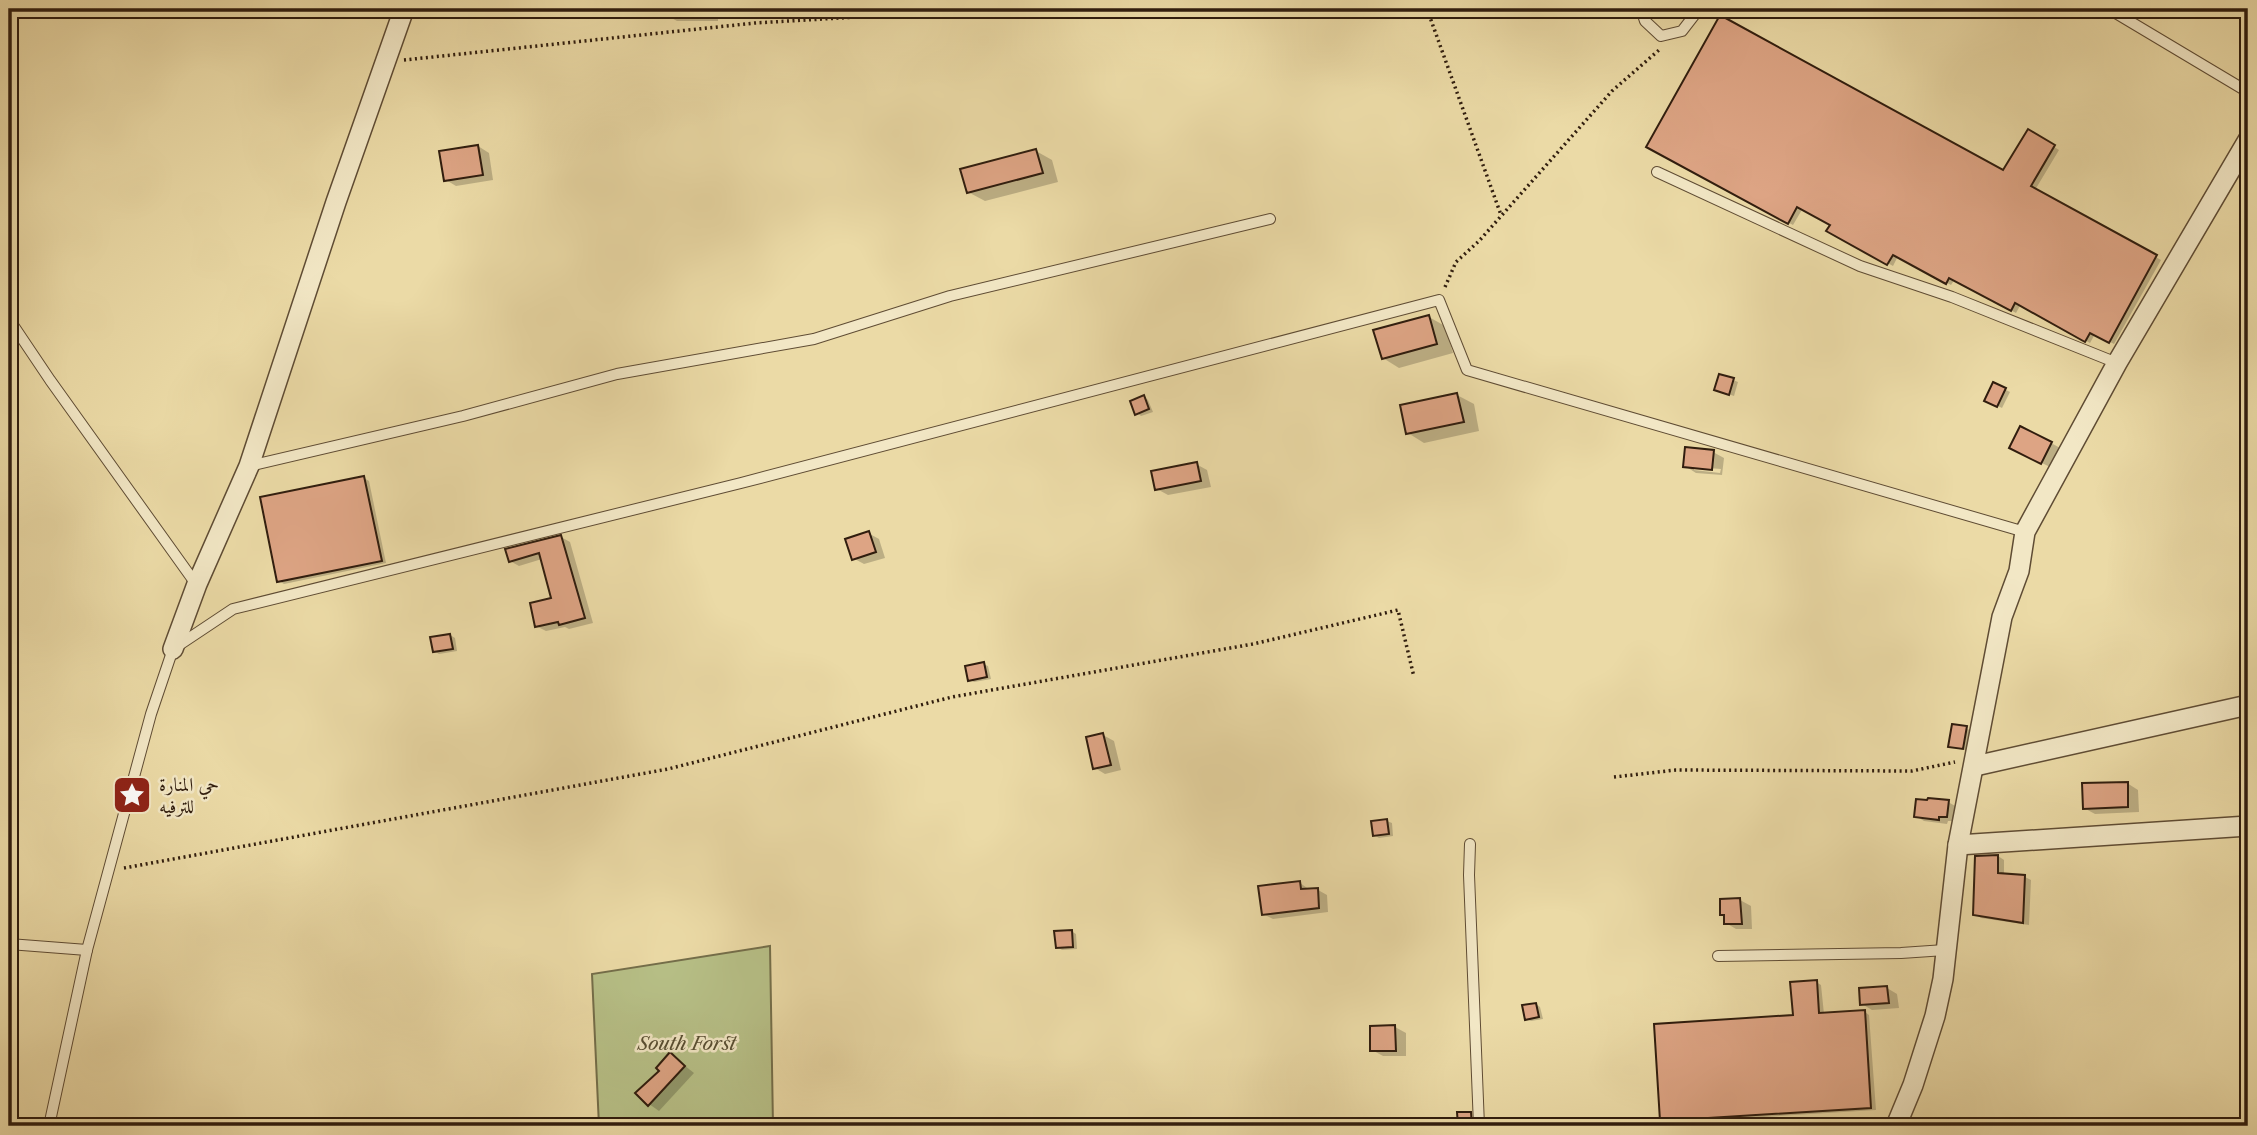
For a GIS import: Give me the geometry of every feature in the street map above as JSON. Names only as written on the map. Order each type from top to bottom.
[{"type":"street","points":[[173,649],[197,584],[249,466],[383,62],[404,9]]},
{"type":"street","points":[[1896,1126],[1913,1085],[1935,1016],[1943,979],[1958,845],[2002,617],[2019,571],[2025,532],[2117,363],[2248,140]]},
{"type":"street","points":[[1974,762],[2248,705]]},
{"type":"street","points":[[1958,845],[2248,826]]},
{"type":"lane","points":[[1641,9],[1645,21],[1661,36],[1682,31],[1699,9]]},
{"type":"lane","points":[[2109,9],[2248,92]]},
{"type":"lane","points":[[1657,172],[1860,266],[1952,297],[2117,363]]},
{"type":"lane","points":[[249,466],[463,416],[617,374],[814,339],[950,296],[1270,219]]},
{"type":"lane","points":[[50,1126],[87,950],[151,713],[173,649],[233,610],[741,484],[1439,300],[1467,370],[2025,532]]},
{"type":"lane","points":[[9,319],[197,584]]},
{"type":"lane","points":[[1471,844],[1470,889],[1479,1126]]},
{"type":"lane","points":[[9,944],[87,950]]},
{"type":"lane","points":[[1718,956],[1945,950]]},
{"type":"path","points":[[383,62],[755,23],[953,9]]},
{"type":"path","points":[[1427,9],[1501,215]]},
{"type":"path","points":[[1439,300],[1456,262],[1479,241],[1612,91],[1682,31]]},
{"type":"path","points":[[109,871],[668,769],[952,697],[1253,644],[1398,610],[1414,677]]},
{"type":"path","points":[[1614,777],[1676,771],[1912,771],[1974,762]]},
{"type":"green space","name":"South Forst","points":[[770,946],[773,1126],[599,1126],[592,974]]},
{"type":"building","points":[[1720,15],[2003,170],[2028,129],[2055,145],[2031,186],[2157,255],[2109,343],[2090,333],[2085,342],[2015,303],[2011,311],[1949,278],[1946,284],[1893,255],[1887,265],[1826,231],[1830,225],[1797,207],[1788,224],[1646,147]]},
{"type":"building","points":[[478,145],[483,175],[444,181],[439,151]]},
{"type":"building","points":[[1036,149],[1043,173],[967,193],[960,169]]},
{"type":"building","points":[[1429,315],[1437,344],[1382,359],[1373,330]]},
{"type":"building","points":[[1719,374],[1734,378],[1729,395],[1714,390]]},
{"type":"building","points":[[1993,382],[2006,388],[1997,407],[1984,401]]},
{"type":"building","points":[[1457,393],[1464,422],[1406,434],[1400,405]]},
{"type":"building","points":[[1144,395],[1149,409],[1135,415],[1130,401]]},
{"type":"building","points":[[2020,426],[2052,442],[2041,464],[2009,448]]},
{"type":"building","points":[[1685,447],[1714,450],[1712,470],[1683,467]]},
{"type":"building","points":[[1197,462],[1201,481],[1155,490],[1151,471]]},
{"type":"building","points":[[364,476],[382,561],[277,582],[260,497]]},
{"type":"building","points":[[869,531],[876,552],[852,560],[845,539]]},
{"type":"building","points":[[561,535],[585,618],[559,625],[558,622],[535,627],[530,603],[551,598],[539,553],[509,562],[505,549]]},
{"type":"building","points":[[450,634],[453,649],[433,652],[430,637]]},
{"type":"building","points":[[984,662],[987,677],[968,681],[965,666]]},
{"type":"building","points":[[1952,724],[1967,726],[1963,749],[1948,747]]},
{"type":"building","points":[[1103,733],[1111,765],[1093,769],[1086,737]]},
{"type":"building","points":[[2128,782],[2128,807],[2083,809],[2082,783]]},
{"type":"building","points":[[1916,799],[1949,800],[1947,817],[1939,817],[1939,820],[1914,817]]},
{"type":"building","points":[[1387,819],[1389,834],[1373,836],[1371,821]]},
{"type":"building","points":[[1998,855],[1998,873],[2025,875],[2023,923],[1973,915],[1975,856]]},
{"type":"building","points":[[1300,881],[1301,889],[1318,888],[1319,908],[1262,915],[1258,886]]},
{"type":"building","points":[[1740,898],[1742,924],[1724,924],[1724,915],[1720,915],[1720,899]]},
{"type":"building","points":[[1072,930],[1073,947],[1056,948],[1054,931]]},
{"type":"building","points":[[1817,980],[1819,1013],[1865,1010],[1871,1108],[1660,1121],[1654,1024],[1793,1015],[1790,982]]},
{"type":"building","points":[[1887,986],[1889,1003],[1860,1005],[1859,988]]},
{"type":"building","points":[[1536,1003],[1539,1017],[1525,1020],[1522,1005]]},
{"type":"building","points":[[1395,1025],[1396,1051],[1370,1051],[1370,1026]]},
{"type":"building","points":[[670,1052],[685,1066],[648,1106],[635,1093],[659,1071],[656,1068]]},
{"type":"building","points":[[1457,1112],[1471,1112],[1472,1126],[1458,1126]]},
{"type":"place","name":"حي المنارة للترفيه","points":[[132,795]]}]
